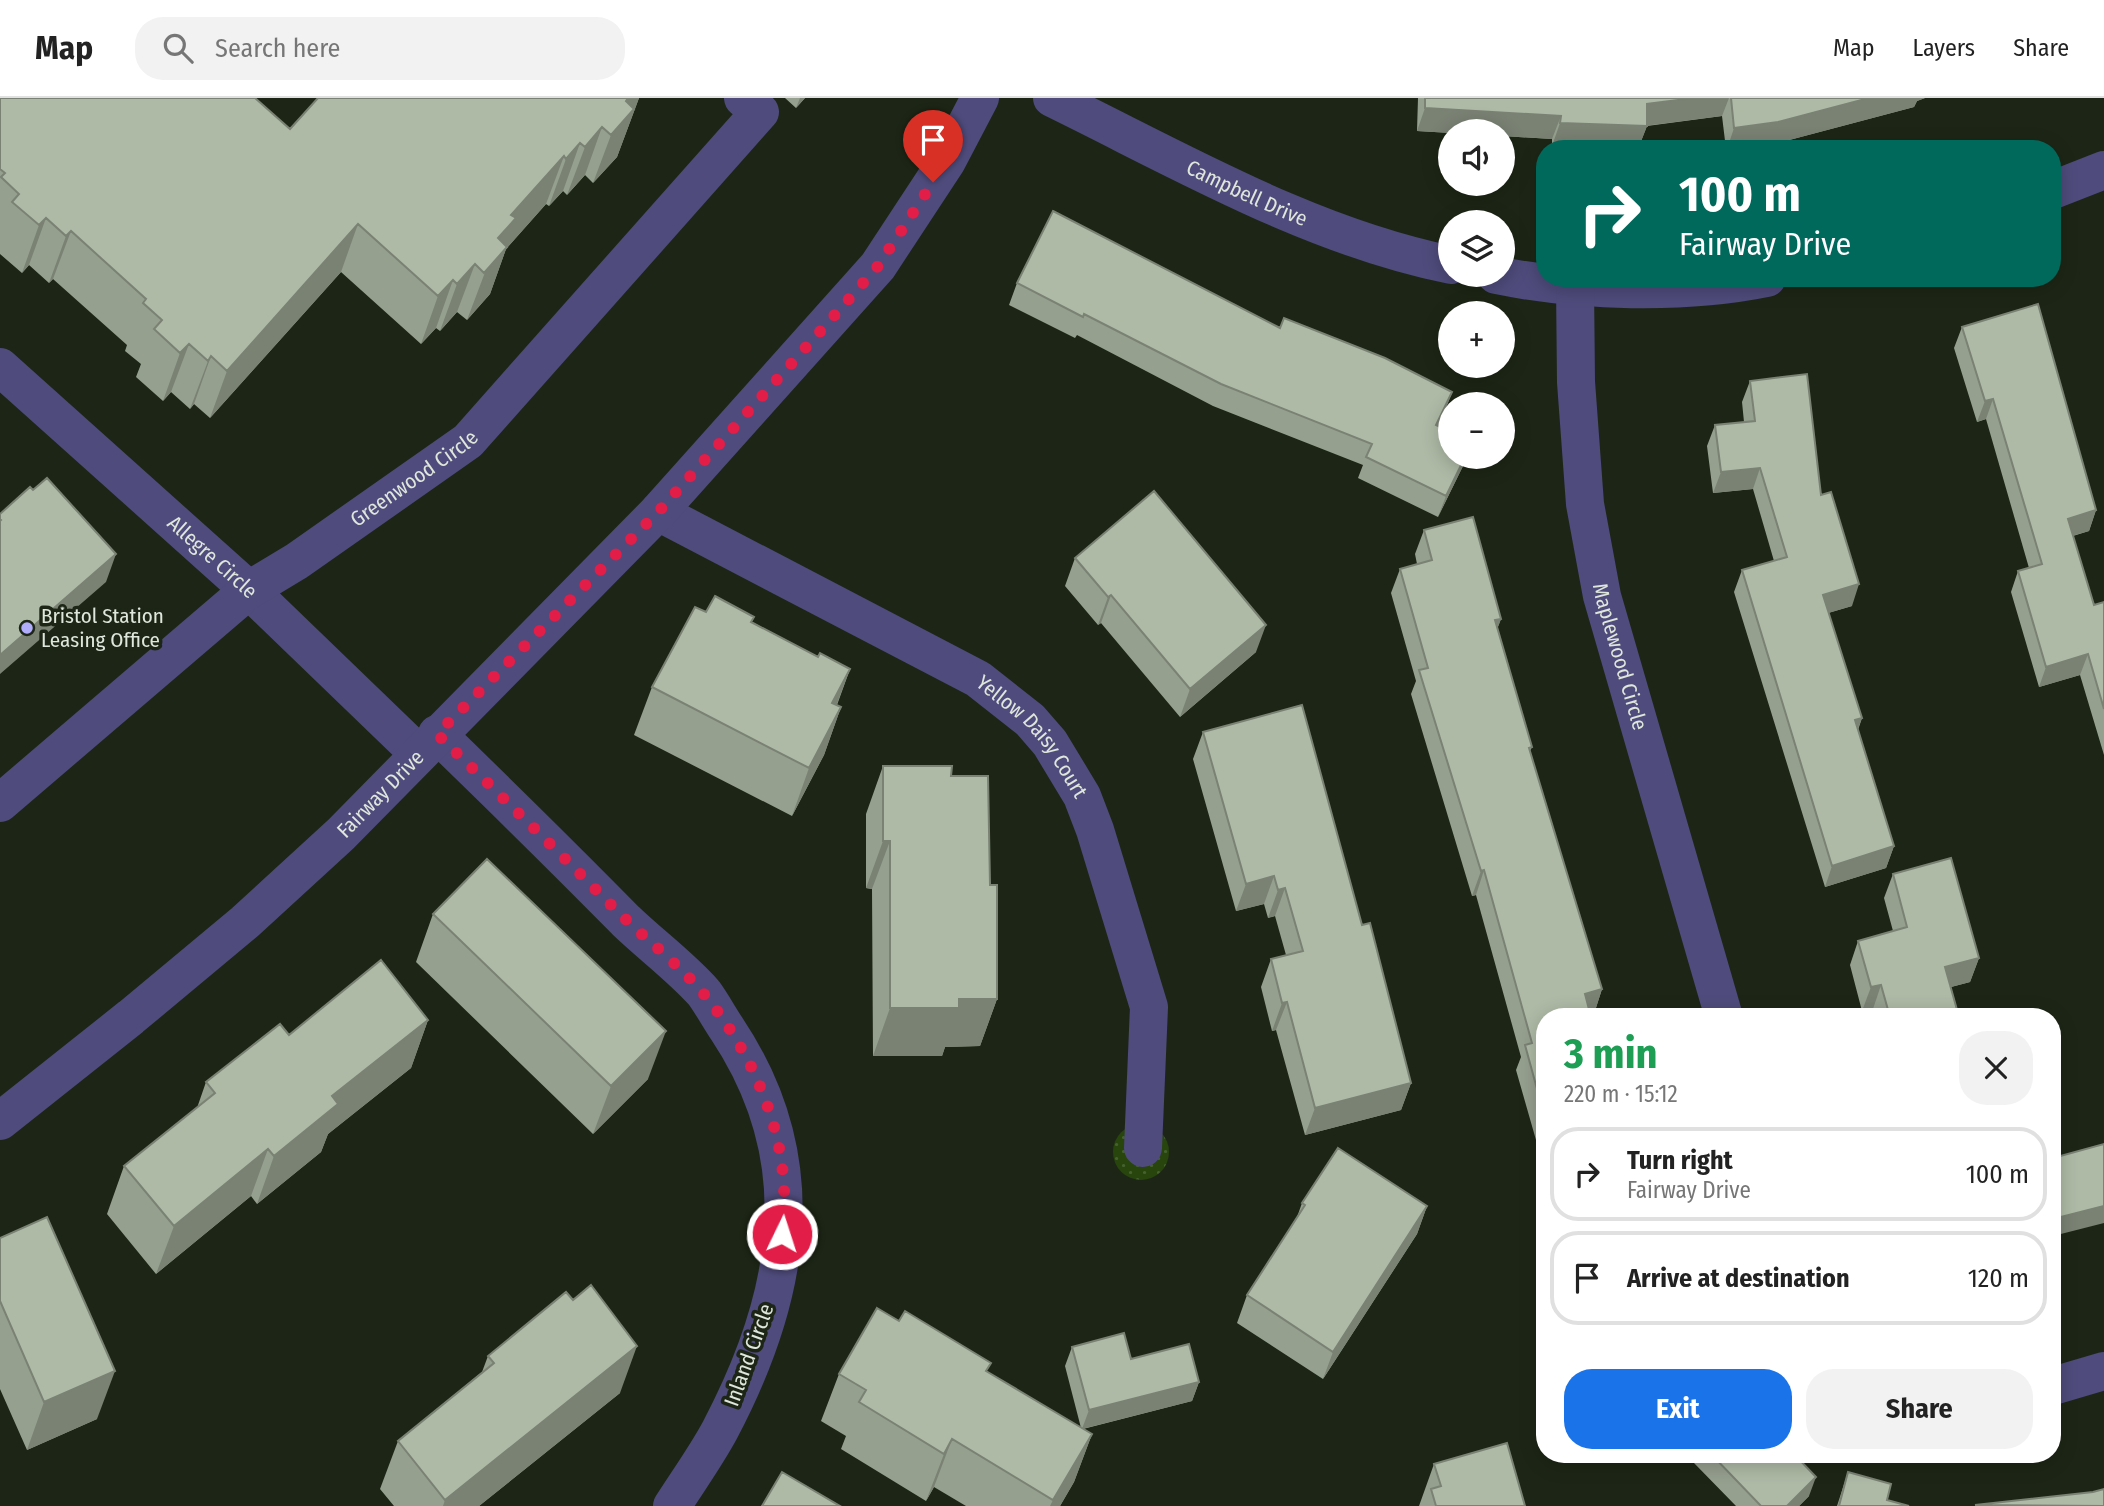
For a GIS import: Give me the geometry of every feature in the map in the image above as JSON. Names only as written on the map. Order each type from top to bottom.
[{"type":"street","name":"Greenwood Circle","points":[[0,803],[249,590],[297,561],[468,441],[760,112],[743,98]]},
{"type":"street","name":"Fairway Drive","points":[[0,1121],[245,922],[341,834],[658,512],[878,266],[947,161],[980,98]]},
{"type":"street","name":"Campbell Drive","points":[[1052,98],[1294,216],[1372,245],[1438,262]]},
{"type":"street","points":[[2061,188],[2101,178]]},
{"type":"street","points":[[1515,279],[1536,282]]},
{"type":"street","name":"Maplewood Circle","points":[[1575,287],[1576,382],[1585,504],[1602,596],[1721,1008]]},
{"type":"street","points":[[1637,287],[1678,287]]},
{"type":"street","name":"Allegre Circle","points":[[0,367],[249,590],[428,744]]},
{"type":"street","name":"Yellow Daisy Court","points":[[658,512],[978,680],[1030,720],[1049,743],[1082,796],[1095,830],[1149,1007],[1143,1148]]},
{"type":"street","name":"Inland Circle","points":[[428,744],[703,993],[749,1062],[771,1115],[782,1164],[785,1211],[780,1256],[766,1314],[736,1397],[718,1433],[672,1506]]},
{"type":"street","points":[[2061,1383],[2104,1371]]},
{"type":"green space","points":[[1135,1124],[1147,1124],[1157,1128],[1165,1136],[1169,1152],[1165,1168],[1157,1176],[1147,1180],[1135,1180],[1125,1176],[1117,1168],[1113,1158],[1113,1146],[1117,1136],[1125,1128]]},
{"type":"building","points":[[0,98],[255,98],[290,129],[318,98],[628,98],[626,101],[634,109],[611,135],[602,127],[585,147],[580,143],[566,159],[564,156],[511,215],[516,218],[498,238],[507,247],[484,273],[475,264],[457,284],[453,280],[438,296],[358,224],[227,371],[211,356],[208,361],[189,344],[180,353],[154,329],[162,320],[143,303],[146,299],[71,231],[66,236],[46,218],[39,225],[12,202],[19,194],[1,177],[5,173],[0,169]]},
{"type":"building","points":[[1425,98],[1694,98],[1647,104],[1647,126],[1560,123],[1561,116],[1425,108]]},
{"type":"building","points":[[1731,98],[1869,98],[1778,122],[1734,128]]},
{"type":"building","points":[[1053,211],[1280,328],[1284,318],[1385,358],[1452,392],[1438,392],[1438,469],[1459,469],[1446,496],[1366,457],[1372,444],[1221,384],[1017,283]]},
{"type":"building","points":[[2038,304],[2096,510],[2068,519],[2094,605],[2104,602],[2104,709],[2088,654],[2046,667],[2018,571],[2042,564],[1993,399],[1985,401],[1962,327]]},
{"type":"building","points":[[1807,374],[1821,495],[1831,492],[1859,584],[1823,595],[1862,718],[1855,720],[1894,846],[1832,866],[1742,570],[1787,557],[1760,468],[1721,472],[1715,425],[1755,421],[1750,381]]},
{"type":"building","name":"Bristol Station Leasing Office","points":[[47,478],[116,554],[0,655],[0,514],[30,487],[33,490]]},
{"type":"building","points":[[1154,491],[1266,625],[1190,689],[1111,595],[1108,597],[1075,558]]},
{"type":"building","points":[[1473,517],[1501,619],[1495,620],[1532,747],[1529,748],[1602,989],[1585,994],[1589,1008],[1536,1008],[1536,1085],[1525,1045],[1532,1043],[1484,870],[1481,871],[1419,670],[1428,668],[1400,569],[1432,560],[1424,530]]},
{"type":"building","points":[[715,596],[754,617],[751,622],[818,657],[820,653],[850,669],[832,703],[841,707],[809,768],[652,687],[695,607],[706,612]]},
{"type":"building","points":[[1302,705],[1362,925],[1370,923],[1411,1083],[1315,1108],[1287,1002],[1282,1003],[1271,959],[1303,951],[1285,888],[1278,890],[1274,876],[1246,884],[1203,732]]},
{"type":"building","points":[[883,766],[952,766],[951,776],[988,776],[990,885],[997,885],[997,999],[959,999],[959,1008],[890,1008],[890,841],[883,841]]},
{"type":"building","points":[[1951,858],[1979,958],[1945,967],[1956,1008],[1887,1008],[1881,985],[1871,987],[1858,941],[1907,927],[1893,874]]},
{"type":"building","points":[[487,859],[666,1031],[611,1086],[433,914]]},
{"type":"building","points":[[381,960],[428,1020],[332,1096],[338,1104],[274,1156],[268,1149],[174,1226],[124,1166],[215,1093],[206,1082],[280,1024],[289,1035]]},
{"type":"building","points":[[2104,1144],[2104,1206],[2061,1217],[2061,1156]]},
{"type":"building","points":[[1338,1148],[1427,1206],[1333,1352],[1247,1295]]},
{"type":"building","points":[[47,1217],[115,1371],[44,1402],[0,1301],[0,1238]]},
{"type":"building","points":[[591,1285],[637,1346],[445,1500],[398,1441],[494,1363],[488,1356],[566,1292],[573,1300]]},
{"type":"building","points":[[877,1308],[899,1321],[905,1311],[991,1363],[986,1371],[1092,1434],[1053,1500],[952,1439],[944,1454],[859,1402],[866,1390],[839,1374]]},
{"type":"building","points":[[1124,1333],[1131,1359],[1189,1344],[1199,1382],[1089,1410],[1072,1347]]},
{"type":"building","points":[[1507,1443],[1525,1506],[1436,1506],[1431,1489],[1441,1486],[1434,1464]]},
{"type":"building","points":[[1720,1463],[1803,1463],[1816,1477],[1787,1506],[1761,1506]]},
{"type":"building","points":[[782,1472],[840,1506],[762,1506]]},
{"type":"building","points":[[1848,1472],[1891,1484],[1887,1500],[1909,1506],[1839,1506]]},
{"type":"building","points":[[2104,1489],[2104,1506],[1975,1505],[2093,1492]]},
{"type":"place","name":"Bristol Station Leasing Office","points":[[27,628]]},
{"type":"route","points":[[782,1234],[785,1211],[782,1164],[771,1115],[749,1062],[703,993],[643,938],[437,734],[658,512],[878,266],[933,182]]}]
